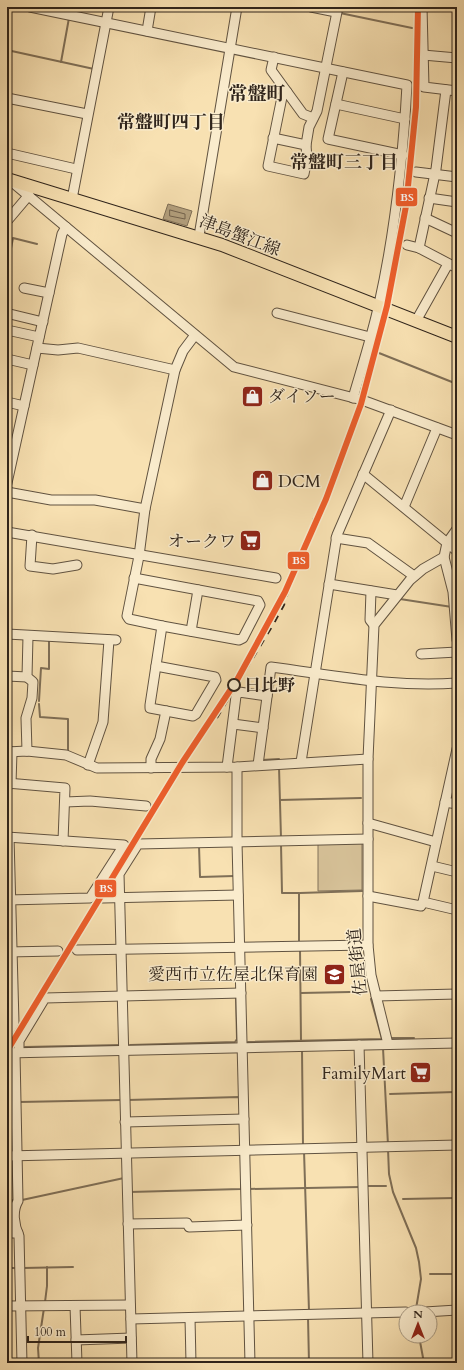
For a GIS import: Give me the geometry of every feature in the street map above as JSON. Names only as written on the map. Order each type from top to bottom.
[{"type":"main road","name":"津島蟹江線","points":[[8,180],[199,236],[457,337]]},
{"type":"street","points":[[30,7],[407,85],[406,119],[398,198],[379,306],[353,398]]},
{"type":"street","points":[[72,199],[77,174],[76,169],[109,7]]},
{"type":"street","points":[[146,31],[151,7]]},
{"type":"street","points":[[199,236],[237,7]]},
{"type":"street","points":[[287,92],[282,97],[268,166],[304,174],[307,159],[306,145],[309,127],[317,111],[337,10],[311,7]]},
{"type":"street","points":[[422,7],[424,87],[457,92]]},
{"type":"street","points":[[423,55],[457,58]]},
{"type":"street","points":[[274,57],[271,70],[303,114],[313,118]]},
{"type":"street","points":[[343,72],[328,139],[403,154]]},
{"type":"street","points":[[419,248],[434,174],[446,90]]},
{"type":"street","points":[[7,98],[87,114]]},
{"type":"street","points":[[336,104],[406,119]]},
{"type":"street","points":[[273,138],[306,145]]},
{"type":"street","points":[[7,153],[76,169]]},
{"type":"street","points":[[416,172],[457,177]]},
{"type":"street","points":[[8,180],[234,367],[353,398],[391,410],[457,435]]},
{"type":"street","points":[[7,221],[28,195]]},
{"type":"street","points":[[429,198],[457,202]]},
{"type":"street","points":[[425,218],[457,233]]},
{"type":"street","points":[[7,483],[62,234],[66,227]]},
{"type":"street","points":[[406,245],[419,248],[457,268]]},
{"type":"street","points":[[416,321],[448,264]]},
{"type":"street","points":[[24,288],[49,293]]},
{"type":"street","points":[[277,313],[370,337]]},
{"type":"street","points":[[10,314],[43,322]]},
{"type":"street","points":[[7,330],[39,337]]},
{"type":"street","points":[[134,578],[258,601],[260,605],[243,638],[239,640],[129,619],[127,616],[134,578],[139,556],[144,509],[175,370],[183,351],[195,335]]},
{"type":"street","points":[[37,348],[58,350],[78,348],[175,370]]},
{"type":"street","points":[[7,359],[33,365]]},
{"type":"street","points":[[7,402],[24,406]]},
{"type":"street","points":[[301,762],[336,538],[391,410]]},
{"type":"street","points":[[404,507],[437,428]]},
{"type":"street","points":[[7,438],[16,440]]},
{"type":"street","points":[[363,474],[457,551]]},
{"type":"street","points":[[7,492],[51,500],[95,500],[144,509]]},
{"type":"street","points":[[457,529],[447,543],[444,556],[453,572],[457,640]]},
{"type":"street","points":[[7,532],[32,535],[139,556],[276,578]]},
{"type":"street","points":[[32,535],[30,566],[53,569],[77,565]]},
{"type":"street","points":[[336,538],[368,543],[414,576]]},
{"type":"street","points":[[374,625],[414,576],[444,556]]},
{"type":"street","points":[[329,584],[397,595]]},
{"type":"street","points":[[191,631],[198,590]]},
{"type":"street","name":"佐屋街道","points":[[371,591],[370,620],[374,625],[370,682],[368,759],[368,945],[376,996],[388,1044]]},
{"type":"street","points":[[156,666],[215,677],[216,680],[196,714],[193,716],[150,708],[156,666],[162,626]]},
{"type":"street","points":[[7,634],[113,640],[103,722],[88,765]]},
{"type":"street","points":[[27,677],[28,636]]},
{"type":"street","points":[[421,654],[457,652]]},
{"type":"street","points":[[258,765],[271,667],[370,682],[426,686],[457,683]]},
{"type":"street","points":[[7,676],[27,677],[33,682],[32,698],[26,718],[27,751]]},
{"type":"street","points":[[226,767],[235,702],[239,692],[267,696]]},
{"type":"street","points":[[151,768],[151,760],[160,739],[166,711]]},
{"type":"street","points":[[233,724],[263,728]]},
{"type":"street","points":[[368,896],[421,906],[432,866],[457,749]]},
{"type":"street","points":[[63,841],[65,788],[9,784],[9,752],[27,751],[66,755],[96,768],[238,767],[368,759]]},
{"type":"street","points":[[238,767],[238,895],[250,1363]]},
{"type":"street","points":[[65,802],[90,801],[146,806]]},
{"type":"street","points":[[445,802],[457,804]]},
{"type":"street","points":[[368,823],[436,842]]},
{"type":"street","points":[[7,1034],[14,1023],[10,999],[8,837],[124,845],[90,898],[9,900]]},
{"type":"street","points":[[132,1363],[119,874],[138,844],[368,839]]},
{"type":"street","points":[[432,866],[457,872]]},
{"type":"street","points":[[102,898],[238,895]]},
{"type":"street","points":[[423,902],[457,910]]},
{"type":"street","points":[[77,950],[368,945]]},
{"type":"street","points":[[10,952],[58,951]]},
{"type":"street","points":[[22,1363],[18,1233],[14,1207],[18,1201],[14,1052],[19,1041],[46,998],[241,993]]},
{"type":"street","points":[[376,996],[457,994]]},
{"type":"street","points":[[14,1052],[124,1051],[457,1043]]},
{"type":"street","points":[[359,1045],[368,1363]]},
{"type":"street","points":[[125,1122],[244,1118]]},
{"type":"street","points":[[7,1156],[457,1144]]},
{"type":"street","points":[[128,1224],[186,1223],[190,1227],[247,1225]]},
{"type":"street","points":[[7,1233],[18,1233]]},
{"type":"street","points":[[7,1306],[130,1305]]},
{"type":"street","points":[[76,1306],[77,1363]]},
{"type":"street","points":[[438,1311],[457,1310]]},
{"type":"street","points":[[131,1319],[398,1312]]},
{"type":"street","points":[[190,1318],[191,1363]]},
{"type":"street","points":[[76,1340],[131,1338]]},
{"type":"shaded area","points":[[318,842],[362,842],[362,890],[318,891]]},
{"type":"water","points":[[168,204],[192,211],[187,226],[163,219]]},
{"type":"waterway","points":[[340,13],[412,28]]},
{"type":"waterway","points":[[61,62],[69,18]]},
{"type":"waterway","points":[[7,50],[94,69]]},
{"type":"waterway","points":[[7,269],[13,238],[37,244]]},
{"type":"waterway","points":[[379,353],[457,384]]},
{"type":"waterway","points":[[400,599],[452,607]]},
{"type":"waterway","points":[[39,701],[41,668],[49,669],[49,640]]},
{"type":"waterway","points":[[39,704],[40,717],[68,719],[68,751]]},
{"type":"waterway","points":[[262,760],[279,759]]},
{"type":"waterway","points":[[279,767],[281,838]]},
{"type":"waterway","points":[[280,800],[361,798]]},
{"type":"waterway","points":[[281,844],[282,893],[299,893],[299,943]]},
{"type":"waterway","points":[[199,846],[200,877],[234,876]]},
{"type":"waterway","points":[[300,893],[362,891]]},
{"type":"waterway","points":[[300,949],[301,1041]]},
{"type":"waterway","points":[[301,993],[350,992]]},
{"type":"waterway","points":[[130,1045],[235,1042],[237,1039],[236,998]]},
{"type":"waterway","points":[[248,1042],[382,1039],[371,999]]},
{"type":"waterway","points":[[390,1038],[414,1038]]},
{"type":"waterway","points":[[25,1047],[121,1045]]},
{"type":"waterway","points":[[383,1048],[388,1145]]},
{"type":"waterway","points":[[302,1050],[303,1146]]},
{"type":"waterway","points":[[390,1094],[455,1092]]},
{"type":"waterway","points":[[128,1100],[239,1097],[239,1099]]},
{"type":"waterway","points":[[19,1102],[121,1100]]},
{"type":"waterway","points":[[7,1103],[14,1103]]},
{"type":"waterway","points":[[388,1149],[389,1174],[393,1192],[416,1248],[419,1262],[421,1279],[417,1304]]},
{"type":"waterway","points":[[304,1151],[309,1311]]},
{"type":"waterway","points":[[22,1200],[124,1178]]},
{"type":"waterway","points":[[130,1192],[241,1189],[241,1183]]},
{"type":"waterway","points":[[366,1186],[386,1186]]},
{"type":"waterway","points":[[249,1189],[360,1187]]},
{"type":"waterway","points":[[403,1199],[455,1198]]},
{"type":"waterway","points":[[7,1200],[15,1200]]},
{"type":"waterway","points":[[45,1302],[47,1267]]},
{"type":"waterway","points":[[23,1268],[73,1267]]},
{"type":"waterway","points":[[7,1268],[17,1268]]},
{"type":"waterway","points":[[430,1274],[456,1274]]},
{"type":"waterway","points":[[39,1363],[38,1348],[44,1308]]},
{"type":"waterway","points":[[308,1317],[309,1363]]},
{"type":"waterway","points":[[420,1344],[424,1363]]},
{"type":"waterway","points":[[25,1360],[39,1360]]},
{"type":"waterway","points":[[7,1361],[19,1361]]},
{"type":"railway","points":[[305,547],[314,518]]},
{"type":"railway","points":[[217,718],[284,605],[296,568]]},
{"type":"transit line","name":"BS","points":[[7,1051],[182,763],[237,680],[285,592],[326,499],[361,404],[387,306],[406,206],[416,107],[418,7]]},
{"type":"place","name":"ダイソー","points":[[252,396]]},
{"type":"place","name":"DCM","points":[[263,481]]},
{"type":"place","name":"オークワ","points":[[251,541]]},
{"type":"place","name":"日比野","points":[[234,685]]},
{"type":"place","name":"愛西市立佐屋北保育園","points":[[334,974]]},
{"type":"place","name":"FamilyMart","points":[[421,1073]]},
{"type":"district","name":"常盤町","points":[[257,93]]},
{"type":"district","name":"常盤町四丁目","points":[[171,122]]},
{"type":"district","name":"常盤町三丁目","points":[[344,162]]}]
